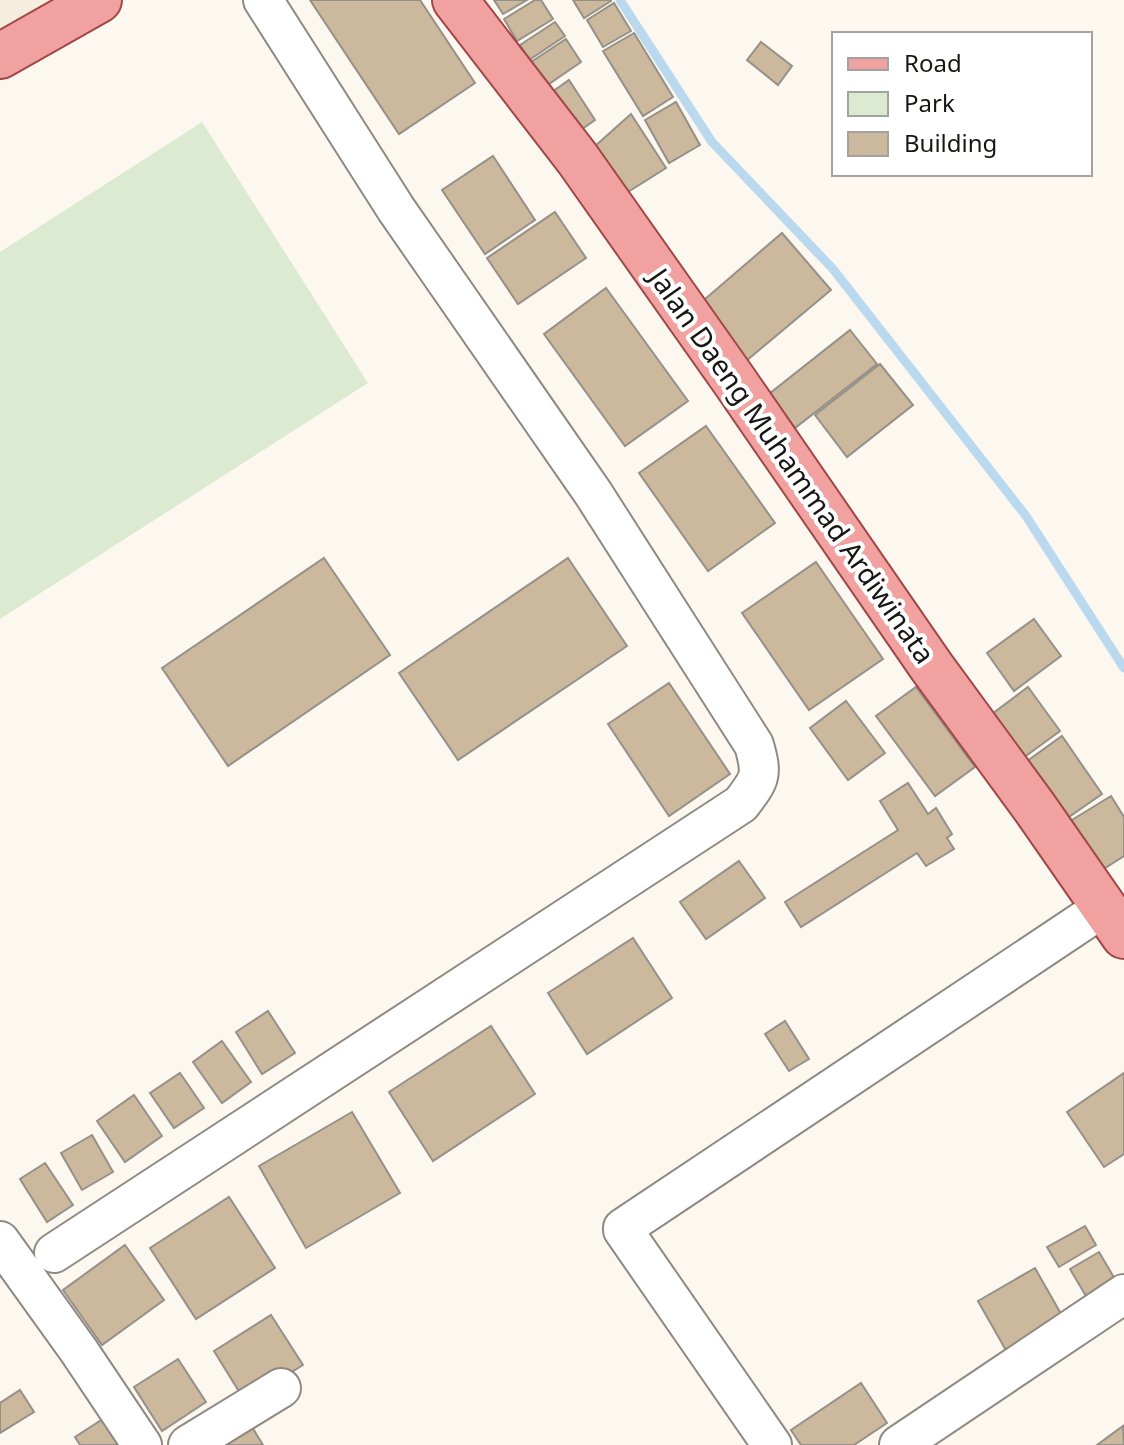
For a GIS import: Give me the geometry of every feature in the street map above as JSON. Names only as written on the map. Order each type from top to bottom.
[{"type":"main road","points":[[0,56],[99,0]]},
{"type":"main road","name":"Jalan Daeng Muhammad Ardiwinata","points":[[455,0],[577,158],[931,666],[1114,922]]},
{"type":"street","points":[[54,1253],[741,804],[756,785],[760,767],[754,745],[593,493],[396,209],[263,0]]},
{"type":"street","points":[[772,1445],[623,1228],[1114,922]]},
{"type":"street","points":[[0,1241],[142,1445]]},
{"type":"street","points":[[899,1445],[1124,1294]]},
{"type":"street","points":[[188,1445],[281,1388]]},
{"type":"shaded area","points":[[0,0],[71,0],[0,40]]},
{"type":"green space","points":[[202,122],[368,383],[0,619],[0,252]]},
{"type":"building","points":[[310,0],[420,0],[475,83],[399,134]]},
{"type":"building","points":[[494,0],[527,0],[503,14]]},
{"type":"building","points":[[535,0],[541,0],[553,19],[517,41],[504,19]]},
{"type":"building","points":[[573,0],[611,0],[611,1],[584,18]]},
{"type":"building","points":[[614,3],[631,31],[603,47],[587,20]]},
{"type":"building","points":[[555,22],[565,36],[529,60],[520,45]]},
{"type":"building","points":[[634,33],[673,97],[643,116],[603,51]]},
{"type":"building","points":[[566,39],[581,62],[546,86],[531,62]]},
{"type":"building","points":[[761,42],[792,66],[778,85],[747,60]]},
{"type":"building","points":[[569,80],[595,120],[578,132],[552,92]]},
{"type":"building","points":[[676,102],[700,145],[669,163],[645,120]]},
{"type":"building","points":[[631,114],[666,168],[623,195],[594,147]]},
{"type":"building","points":[[493,156],[535,220],[485,254],[442,190]]},
{"type":"building","points":[[555,212],[586,258],[518,304],[487,258]]},
{"type":"building","points":[[782,233],[831,290],[746,361],[698,305]]},
{"type":"building","points":[[606,288],[688,401],[625,446],[544,334]]},
{"type":"building","points":[[850,330],[877,364],[795,428],[769,394]]},
{"type":"building","points":[[880,364],[913,405],[847,457],[815,415]]},
{"type":"building","points":[[706,426],[775,523],[708,571],[639,473]]},
{"type":"building","points":[[324,558],[390,655],[228,766],[162,668]]},
{"type":"building","points":[[568,558],[627,646],[458,760],[399,673]]},
{"type":"building","points":[[816,562],[883,659],[809,710],[742,613]]},
{"type":"building","points":[[1034,619],[1061,656],[1014,691],[987,653]]},
{"type":"building","points":[[669,683],[730,774],[669,816],[608,724]]},
{"type":"building","points":[[916,687],[975,767],[935,796],[876,716]]},
{"type":"building","points":[[1028,687],[1060,731],[1023,758],[992,714]]},
{"type":"building","points":[[846,701],[885,753],[848,780],[810,728]]},
{"type":"building","points":[[1062,736],[1102,794],[1063,821],[1023,764]]},
{"type":"building","points":[[908,783],[928,814],[936,808],[952,834],[947,838],[954,849],[926,866],[917,853],[801,927],[785,902],[898,830],[880,801]]},
{"type":"building","points":[[1111,796],[1124,817],[1124,856],[1097,873],[1067,823]]},
{"type":"building","points":[[739,861],[765,898],[706,939],[680,902]]},
{"type":"building","points":[[633,938],[672,998],[587,1054],[548,993]]},
{"type":"building","points":[[268,1011],[295,1053],[262,1074],[236,1032]]},
{"type":"building","points":[[785,1021],[809,1059],[789,1071],[765,1034]]},
{"type":"building","points":[[491,1026],[535,1094],[433,1161],[389,1092]]},
{"type":"building","points":[[222,1041],[251,1082],[222,1103],[193,1062]]},
{"type":"building","points":[[180,1073],[204,1108],[174,1128],[150,1093]]},
{"type":"building","points":[[1124,1073],[1124,1154],[1104,1167],[1067,1112]]},
{"type":"building","points":[[134,1095],[162,1136],[125,1162],[97,1121]]},
{"type":"building","points":[[352,1112],[400,1193],[306,1248],[259,1166]]},
{"type":"building","points":[[92,1135],[113,1172],[82,1190],[61,1153]]},
{"type":"building","points":[[45,1163],[73,1205],[47,1222],[20,1179]]},
{"type":"building","points":[[229,1197],[275,1268],[196,1319],[150,1248]]},
{"type":"building","points":[[1085,1226],[1096,1245],[1059,1267],[1047,1247]]},
{"type":"building","points":[[125,1245],[164,1300],[102,1345],[63,1290]]},
{"type":"building","points":[[1099,1252],[1119,1286],[1090,1303],[1070,1269]]},
{"type":"building","points":[[1035,1268],[1065,1321],[1008,1354],[978,1301]]},
{"type":"building","points":[[271,1315],[303,1365],[245,1401],[214,1351]]},
{"type":"building","points":[[178,1359],[206,1402],[162,1431],[134,1387]]},
{"type":"building","points":[[861,1383],[887,1423],[854,1445],[801,1445],[791,1430]]},
{"type":"building","points":[[20,1390],[34,1412],[0,1433],[0,1403]]},
{"type":"building","points":[[103,1419],[120,1445],[80,1445],[75,1437]]},
{"type":"building","points":[[1123,1426],[1124,1445],[1097,1445]]},
{"type":"building","points":[[252,1427],[263,1445],[223,1445]]},
{"type":"waterway","points":[[620,0],[712,142],[833,269],[1026,516],[1124,668]]}]
